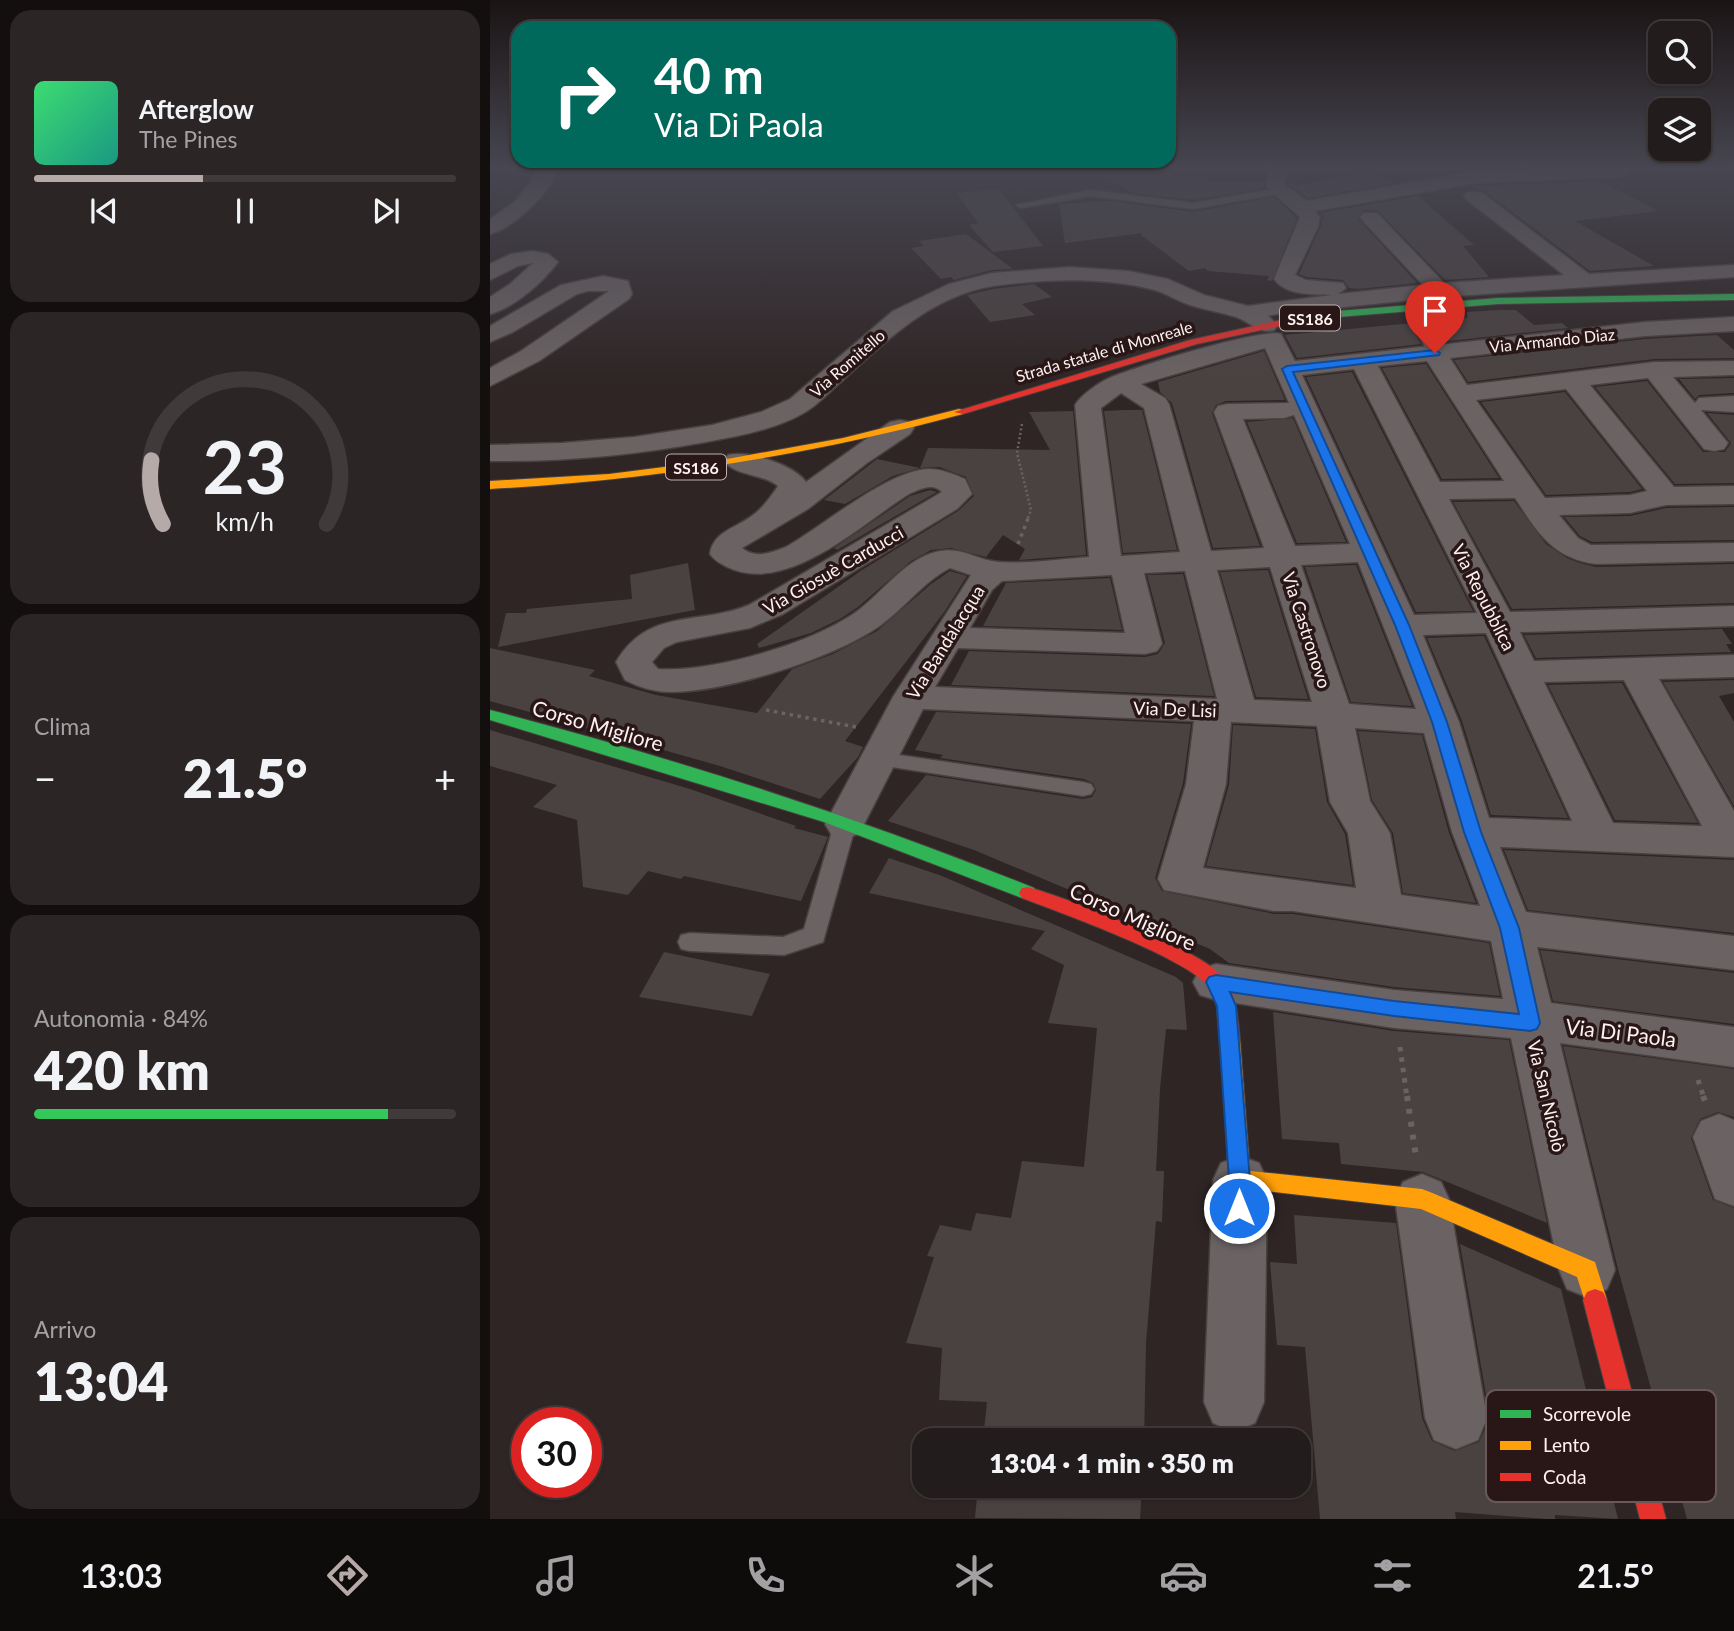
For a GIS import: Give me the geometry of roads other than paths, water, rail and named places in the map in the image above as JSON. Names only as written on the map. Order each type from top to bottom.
[{"type":"main road","name":"Strada statale di Monreale","points":[[490,485],[597,479],[738,461],[834,445],[1198,341],[1269,337],[1404,306],[1734,297]]},
{"type":"main road","name":"Corso Migliore","points":[[490,715],[705,778],[958,863],[1193,963],[1216,982]]},
{"type":"main road","points":[[1216,982],[1227,1006],[1240,1180],[1422,1199],[1587,1270],[1619,1390]]},
{"type":"main road","points":[[1648,1502],[1653,1519]]},
{"type":"street","points":[[1302,240],[1284,276],[1288,283],[1302,287],[1491,279],[1518,285]]},
{"type":"street","points":[[1392,240],[1433,283]]},
{"type":"street","points":[[1531,240],[1585,281]]},
{"type":"street","points":[[490,273],[504,264],[522,258],[540,257],[547,262],[518,289],[490,307]]},
{"type":"street","points":[[947,637],[1144,644],[1116,566],[1088,405],[1120,382],[1269,337],[1277,307],[1518,285],[1734,271]]},
{"type":"street","name":"Via Romitello","points":[[490,453],[621,448],[724,430],[779,415],[799,405],[901,317],[936,298],[992,280],[1041,274],[1097,275],[1160,285],[1269,337]]},
{"type":"street","points":[[490,335],[581,285],[609,282],[620,286],[621,294],[603,307],[530,356],[490,377]]},
{"type":"street","points":[[1196,300],[1198,341]]},
{"type":"street","name":"Via Armando Diaz","points":[[1269,337],[1363,362],[1429,341],[1734,324]]},
{"type":"street","name":"Via San Nicolò","points":[[1269,337],[1402,625],[1440,722],[1473,832],[1510,928],[1587,1270]]},
{"type":"street","points":[[1429,341],[1459,394],[1530,498],[1562,540],[1573,549],[1595,555],[1734,552]]},
{"type":"street","name":"Via Repubblica","points":[[1363,362],[1497,620],[1599,835]]},
{"type":"street","points":[[1459,394],[1654,370],[1734,368]]},
{"type":"street","points":[[1654,370],[1714,443]]},
{"type":"street","points":[[1572,380],[1666,496]]},
{"type":"street","points":[[1120,382],[1156,404],[1200,561],[1227,711],[1179,879],[1510,928],[1734,953]]},
{"type":"street","name":"Via Castronovo","points":[[1284,410],[1227,412],[1283,557],[1334,715],[1350,802],[1369,833],[1381,908]]},
{"type":"street","name":"Via Giosuè Carducci","points":[[900,428],[857,457],[798,503],[727,545],[726,554],[735,561],[750,565],[790,556],[834,533],[895,490],[920,479],[945,480],[955,485],[957,494],[947,503],[766,610],[737,621],[663,636],[646,644],[638,652],[634,662],[638,672],[652,679],[671,681],[711,676],[780,658],[823,643],[862,624],[940,560],[958,559],[993,572]]},
{"type":"street","points":[[738,461],[780,473],[793,484],[793,489],[762,522]]},
{"type":"street","points":[[1429,491],[1630,504],[1666,496],[1734,495]]},
{"type":"street","points":[[993,572],[1368,552]]},
{"type":"street","name":"Via Bandalacqua","points":[[845,824],[911,697],[979,584],[993,572]]},
{"type":"street","points":[[1402,625],[1497,620],[1730,622]]},
{"type":"street","points":[[1520,672],[1734,666]]},
{"type":"street","points":[[1636,669],[1733,842]]},
{"type":"street","name":"Via De Lisi","points":[[911,697],[1440,722]]},
{"type":"street","points":[[1473,832],[1733,842]]},
{"type":"street","name":"Via Di Paola","points":[[1216,982],[1394,1009],[1554,1023],[1734,1048]]},
{"type":"street","points":[[1234,1402],[1240,1180]]},
{"type":"street","points":[[1422,1199],[1456,1418]]},
{"type":"lane","points":[[885,746],[1083,789]]},
{"type":"lane","points":[[690,942],[784,946],[814,935],[845,824]]}]
